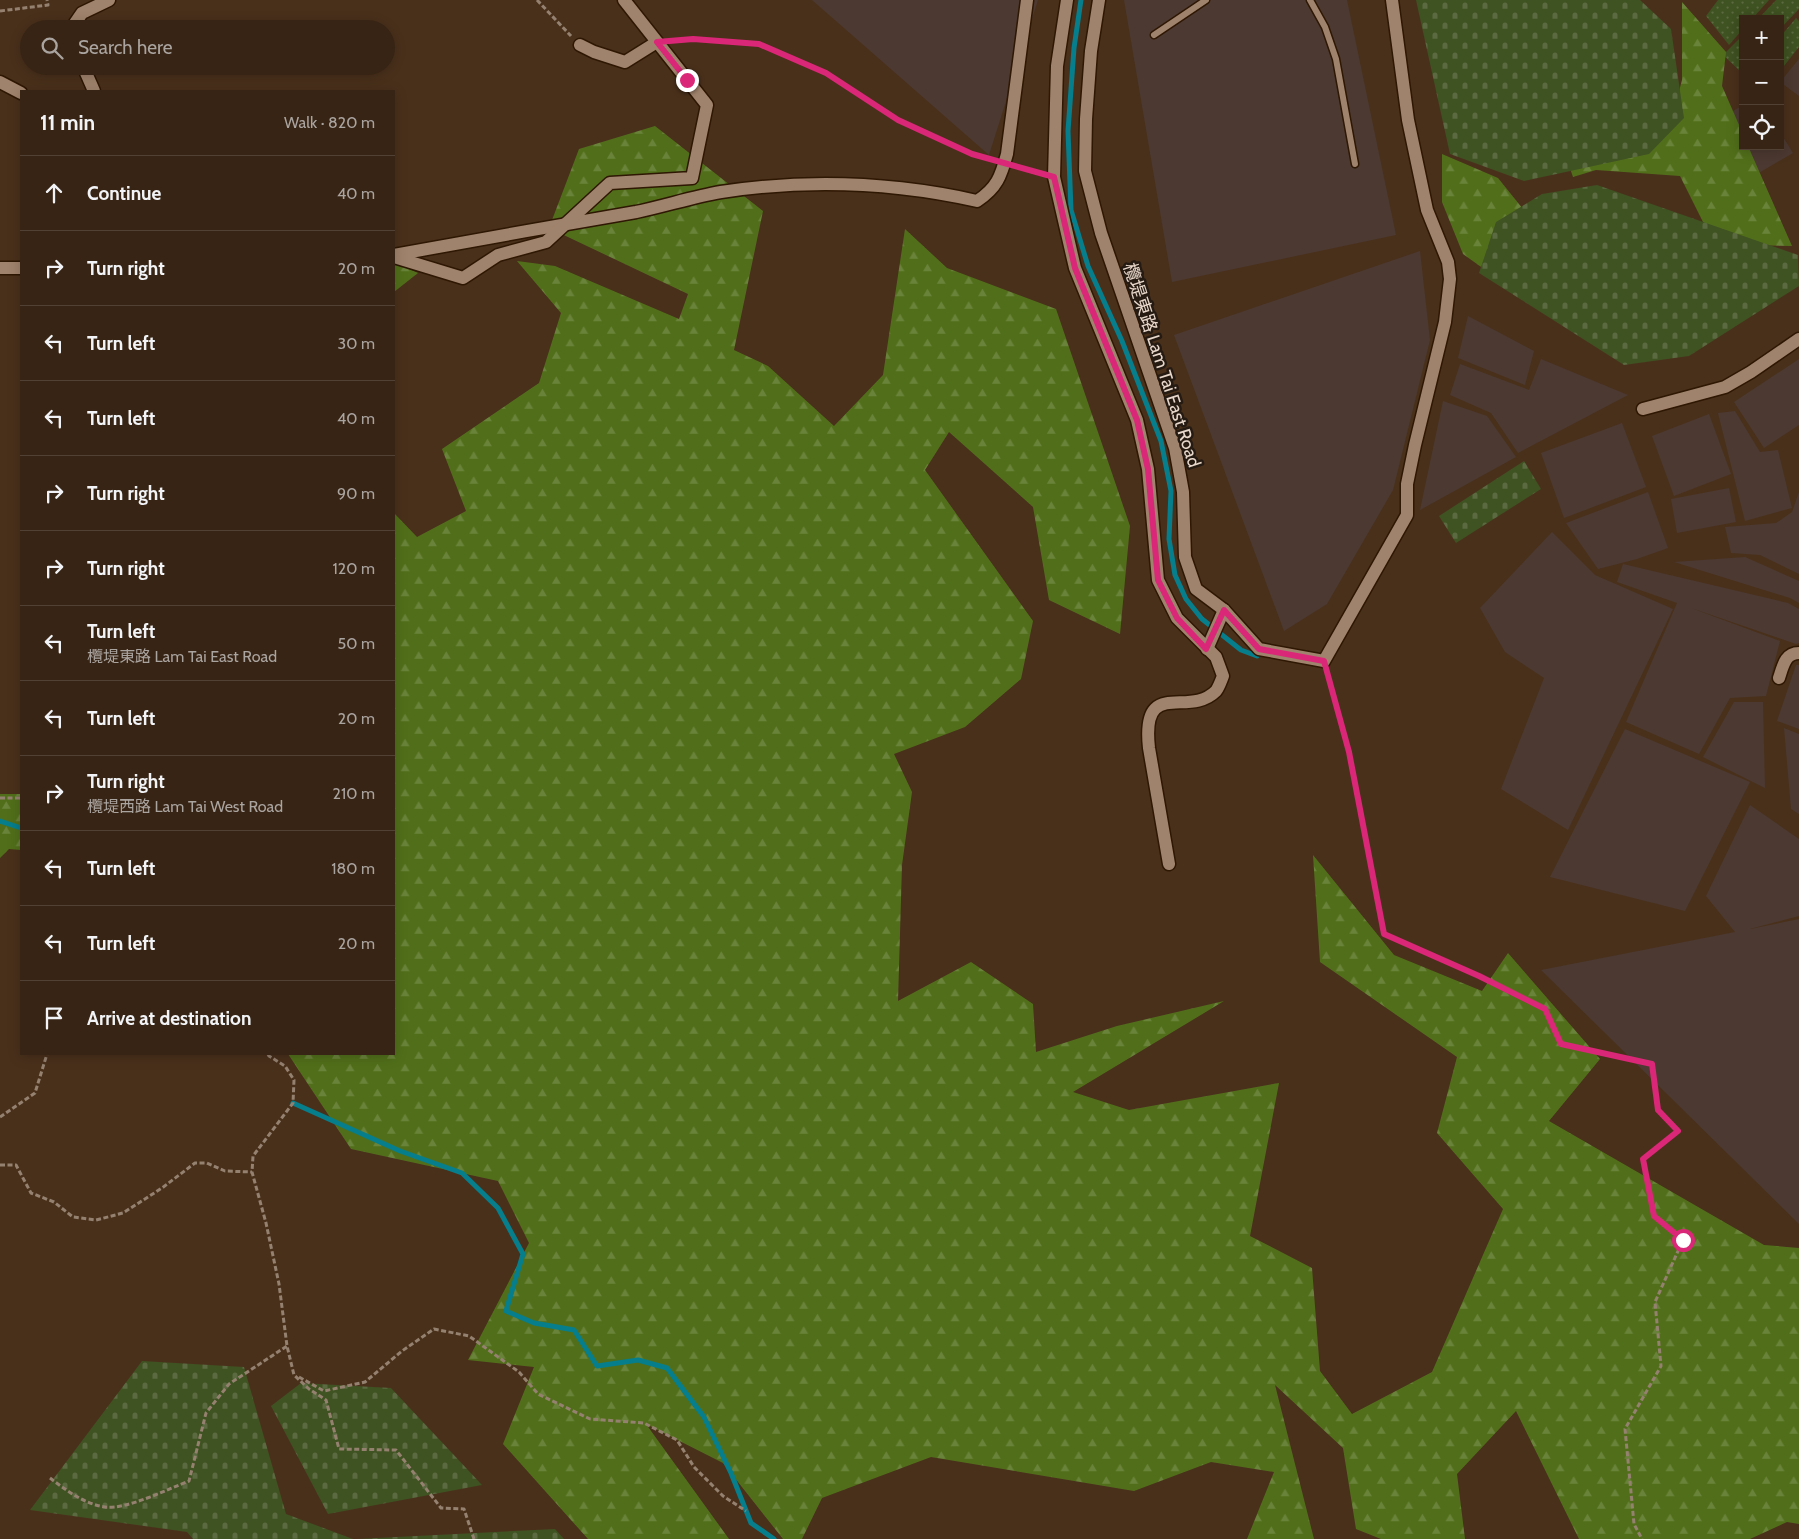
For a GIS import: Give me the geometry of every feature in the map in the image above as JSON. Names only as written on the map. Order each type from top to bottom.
[{"type":"street","points":[[77,20],[82,13],[109,0]]},
{"type":"street","points":[[395,256],[463,278],[498,255],[546,242],[610,183],[692,178],[707,105],[624,0]]},
{"type":"street","points":[[395,256],[758,187],[836,184],[876,185],[914,189],[977,201],[990,193],[1001,176],[1006,154],[1028,0]]},
{"type":"street","points":[[1067,0],[1057,66],[1054,177],[1075,268],[1137,420],[1148,469],[1158,580],[1177,618],[1208,645],[1216,657],[1223,676],[1217,690],[1201,701],[1163,704],[1151,713],[1147,729],[1169,864]]},
{"type":"street","name":"欖堤東路 Lam Tai East Road","points":[[1099,0],[1091,52],[1086,119],[1085,170],[1101,233],[1175,448],[1183,492],[1185,557],[1196,589],[1224,610],[1259,649],[1324,661]]},
{"type":"street","points":[[1324,661],[1407,515],[1407,484],[1445,322],[1450,279],[1448,262],[1427,210],[1408,120],[1392,0]]},
{"type":"street","points":[[580,44],[594,52],[625,62],[657,42]]},
{"type":"street","points":[[87,75],[94,90]]},
{"type":"street","points":[[0,82],[20,93]]},
{"type":"street","points":[[0,268],[20,268]]},
{"type":"street","points":[[1643,409],[1725,387],[1752,372],[1799,339]]},
{"type":"street","points":[[1208,645],[1224,610]]},
{"type":"street","points":[[1779,678],[1786,659],[1793,653],[1799,653]]},
{"type":"lane","points":[[1154,35],[1206,0]]},
{"type":"lane","points":[[1310,0],[1325,27],[1336,59],[1355,164]]},
{"type":"path","points":[[0,11],[48,5],[47,0]]},
{"type":"path","points":[[537,0],[580,44]]},
{"type":"path","points":[[657,42],[693,39],[759,44],[826,73],[898,120],[972,154],[999,162]]},
{"type":"path","points":[[1008,164],[1054,177]]},
{"type":"path","points":[[1324,661],[1349,752],[1384,934],[1479,976],[1545,1009],[1561,1044],[1652,1064],[1658,1110],[1678,1131],[1643,1159],[1654,1216],[1683,1240],[1655,1302],[1661,1366],[1625,1429],[1634,1524],[1642,1539]]},
{"type":"path","points":[[0,798],[20,798]]},
{"type":"path","points":[[0,1117],[35,1093],[47,1055]]},
{"type":"path","points":[[268,1055],[285,1066],[294,1080],[293,1103],[254,1156],[252,1172],[266,1223],[279,1284],[287,1346],[294,1375],[309,1389],[326,1400],[339,1449],[396,1450],[441,1508],[464,1509],[474,1539]]},
{"type":"path","points":[[0,1165],[16,1165],[31,1193],[54,1202],[72,1217],[96,1220],[123,1214],[195,1163],[206,1164],[225,1171],[252,1172]]},
{"type":"path","points":[[294,1375],[324,1392],[364,1382],[434,1329],[470,1336],[519,1372],[538,1394],[590,1419],[644,1423],[676,1440],[694,1467],[723,1496],[746,1511]]},
{"type":"path","points":[[50,1478],[74,1496],[105,1507],[133,1503],[189,1481],[206,1413],[229,1384],[287,1346]]},
{"type":"shaded area","points":[[812,0],[1038,0],[989,155]]},
{"type":"shaded area","points":[[1124,0],[1347,0],[1396,235],[1172,282]]},
{"type":"shaded area","points":[[1799,59],[1799,96],[1784,85],[1784,77]]},
{"type":"shaded area","points":[[1739,107],[1739,144],[1723,117]]},
{"type":"shaded area","points":[[1784,138],[1793,153],[1757,174],[1743,150],[1784,150]]},
{"type":"shaded area","points":[[1420,251],[1430,340],[1393,490],[1327,604],[1284,631],[1174,335]]},
{"type":"shaded area","points":[[1468,316],[1534,351],[1525,385],[1458,358]]},
{"type":"shaded area","points":[[1541,359],[1628,395],[1518,453],[1491,413],[1450,395],[1460,364],[1529,390]]},
{"type":"shaded area","points":[[1799,359],[1799,425],[1764,448],[1734,402]]},
{"type":"shaded area","points":[[1443,401],[1487,416],[1516,457],[1420,510]]},
{"type":"shaded area","points":[[1735,411],[1760,452],[1778,450],[1792,508],[1745,521],[1718,413]]},
{"type":"shaded area","points":[[1709,414],[1731,474],[1674,496],[1652,436]]},
{"type":"shaded area","points":[[1622,423],[1646,487],[1564,518],[1541,453]]},
{"type":"shaded area","points":[[1729,488],[1736,522],[1677,533],[1671,499]]},
{"type":"shaded area","points":[[1648,492],[1668,548],[1637,559],[1598,569],[1566,523]]},
{"type":"shaded area","points":[[1799,492],[1799,574],[1760,555],[1731,553],[1725,527],[1776,523],[1792,512]]},
{"type":"shaded area","points":[[1552,532],[1595,575],[1673,609],[1568,830],[1501,789],[1544,678],[1505,652],[1480,608]]},
{"type":"shaded area","points":[[1745,557],[1799,581],[1799,603],[1790,598],[1674,562]]},
{"type":"shaded area","points":[[1623,564],[1788,603],[1799,609],[1799,643],[1796,644],[1691,608],[1780,641],[1766,696],[1730,698],[1699,754],[1626,722],[1677,603],[1617,582]]},
{"type":"shaded area","points":[[1796,665],[1799,665],[1799,729],[1777,721]]},
{"type":"shaded area","points":[[1734,702],[1763,702],[1765,788],[1703,757]]},
{"type":"shaded area","points":[[1784,728],[1799,734],[1799,814],[1791,809]]},
{"type":"shaded area","points":[[1625,729],[1750,782],[1685,911],[1550,877]]},
{"type":"shaded area","points":[[1750,805],[1799,839],[1799,916],[1750,929],[1799,919],[1799,1224],[1541,970],[1735,932],[1706,896]]},
{"type":"green space","points":[[1416,0],[1640,0],[1671,29],[1684,118],[1649,154],[1524,181],[1450,154]]},
{"type":"green space","points":[[1718,0],[1769,0],[1756,15],[1739,15],[1739,34],[1729,45],[1706,16]]},
{"type":"green space","points":[[1776,0],[1799,0],[1799,9],[1784,25],[1784,15],[1762,15]]},
{"type":"green space","points":[[1682,2],[1726,52],[1722,86],[1739,125],[1739,150],[1750,150],[1792,246],[1714,244],[1680,176],[1596,170],[1573,177],[1561,142],[1673,114],[1682,80]]},
{"type":"green space","points":[[1796,18],[1799,21],[1799,47],[1784,66],[1784,60],[1784,32]]},
{"type":"green space","points":[[1739,39],[1739,70],[1723,55]]},
{"type":"green space","points":[[655,126],[763,211],[734,350],[768,366],[834,426],[883,375],[905,229],[947,268],[1056,309],[1130,526],[1120,634],[1049,600],[1033,507],[949,432],[925,470],[1033,621],[1021,679],[965,727],[894,754],[912,792],[902,865],[898,1001],[971,962],[1033,1004],[1036,1052],[1117,1026],[1224,1001],[1073,1092],[1129,1110],[1279,1083],[1250,1236],[1312,1268],[1320,1371],[1352,1414],[1432,1372],[1503,1209],[1437,1133],[1457,1057],[1320,962],[1313,855],[1394,955],[1482,991],[1508,953],[1600,1059],[1549,1121],[1764,1245],[1799,1248],[1799,1524],[1787,1522],[1750,1539],[1579,1539],[1516,1411],[1457,1474],[1465,1539],[1381,1539],[1356,1529],[1343,1448],[1275,1385],[1314,1539],[1247,1539],[1274,1472],[1211,1462],[1134,1491],[931,1457],[822,1498],[802,1539],[783,1539],[723,1463],[646,1424],[729,1539],[588,1539],[503,1444],[534,1367],[468,1360],[529,1243],[498,1181],[351,1149],[289,1055],[395,1055],[395,514],[417,537],[466,511],[442,449],[539,383],[561,313],[517,261],[555,266],[679,319],[688,294],[549,228],[579,149]]},
{"type":"green space","points":[[1442,154],[1498,178],[1536,225],[1505,284],[1463,254],[1442,202]]},
{"type":"green space","points":[[1597,185],[1798,255],[1799,286],[1689,356],[1624,365],[1479,273],[1496,222],[1542,194]]},
{"type":"green space","points":[[395,262],[418,273],[395,291]]},
{"type":"green space","points":[[1524,461],[1541,489],[1456,543],[1439,516]]},
{"type":"green space","points":[[0,794],[20,794],[20,850],[9,849],[0,858]]},
{"type":"green space","points":[[142,1361],[244,1367],[286,1514],[353,1539],[193,1539],[187,1532],[30,1510]]},
{"type":"green space","points":[[301,1383],[391,1388],[482,1485],[328,1514],[271,1406]]},
{"type":"green space","points":[[555,1529],[564,1539],[357,1539]]},
{"type":"waterway","points":[[1081,0],[1074,48],[1068,131],[1071,210],[1088,266],[1122,341],[1161,441],[1171,491],[1169,539],[1175,575],[1186,599],[1202,619],[1241,650],[1257,656]]},
{"type":"waterway","points":[[0,821],[20,828]]},
{"type":"waterway","points":[[293,1103],[400,1151],[462,1173],[498,1208],[523,1254],[506,1311],[534,1323],[574,1330],[597,1366],[638,1360],[667,1368],[704,1417],[731,1473],[751,1523],[774,1539]]},
{"type":"route","points":[[687,80],[657,42],[693,39],[759,44],[826,73],[898,120],[972,154],[1054,177],[1075,268],[1137,420],[1148,469],[1158,580],[1177,618],[1206,649],[1224,610],[1259,649],[1324,661],[1349,752],[1384,934],[1479,976],[1545,1009],[1561,1044],[1652,1064],[1658,1110],[1678,1131],[1643,1159],[1654,1216],[1683,1240]]}]
